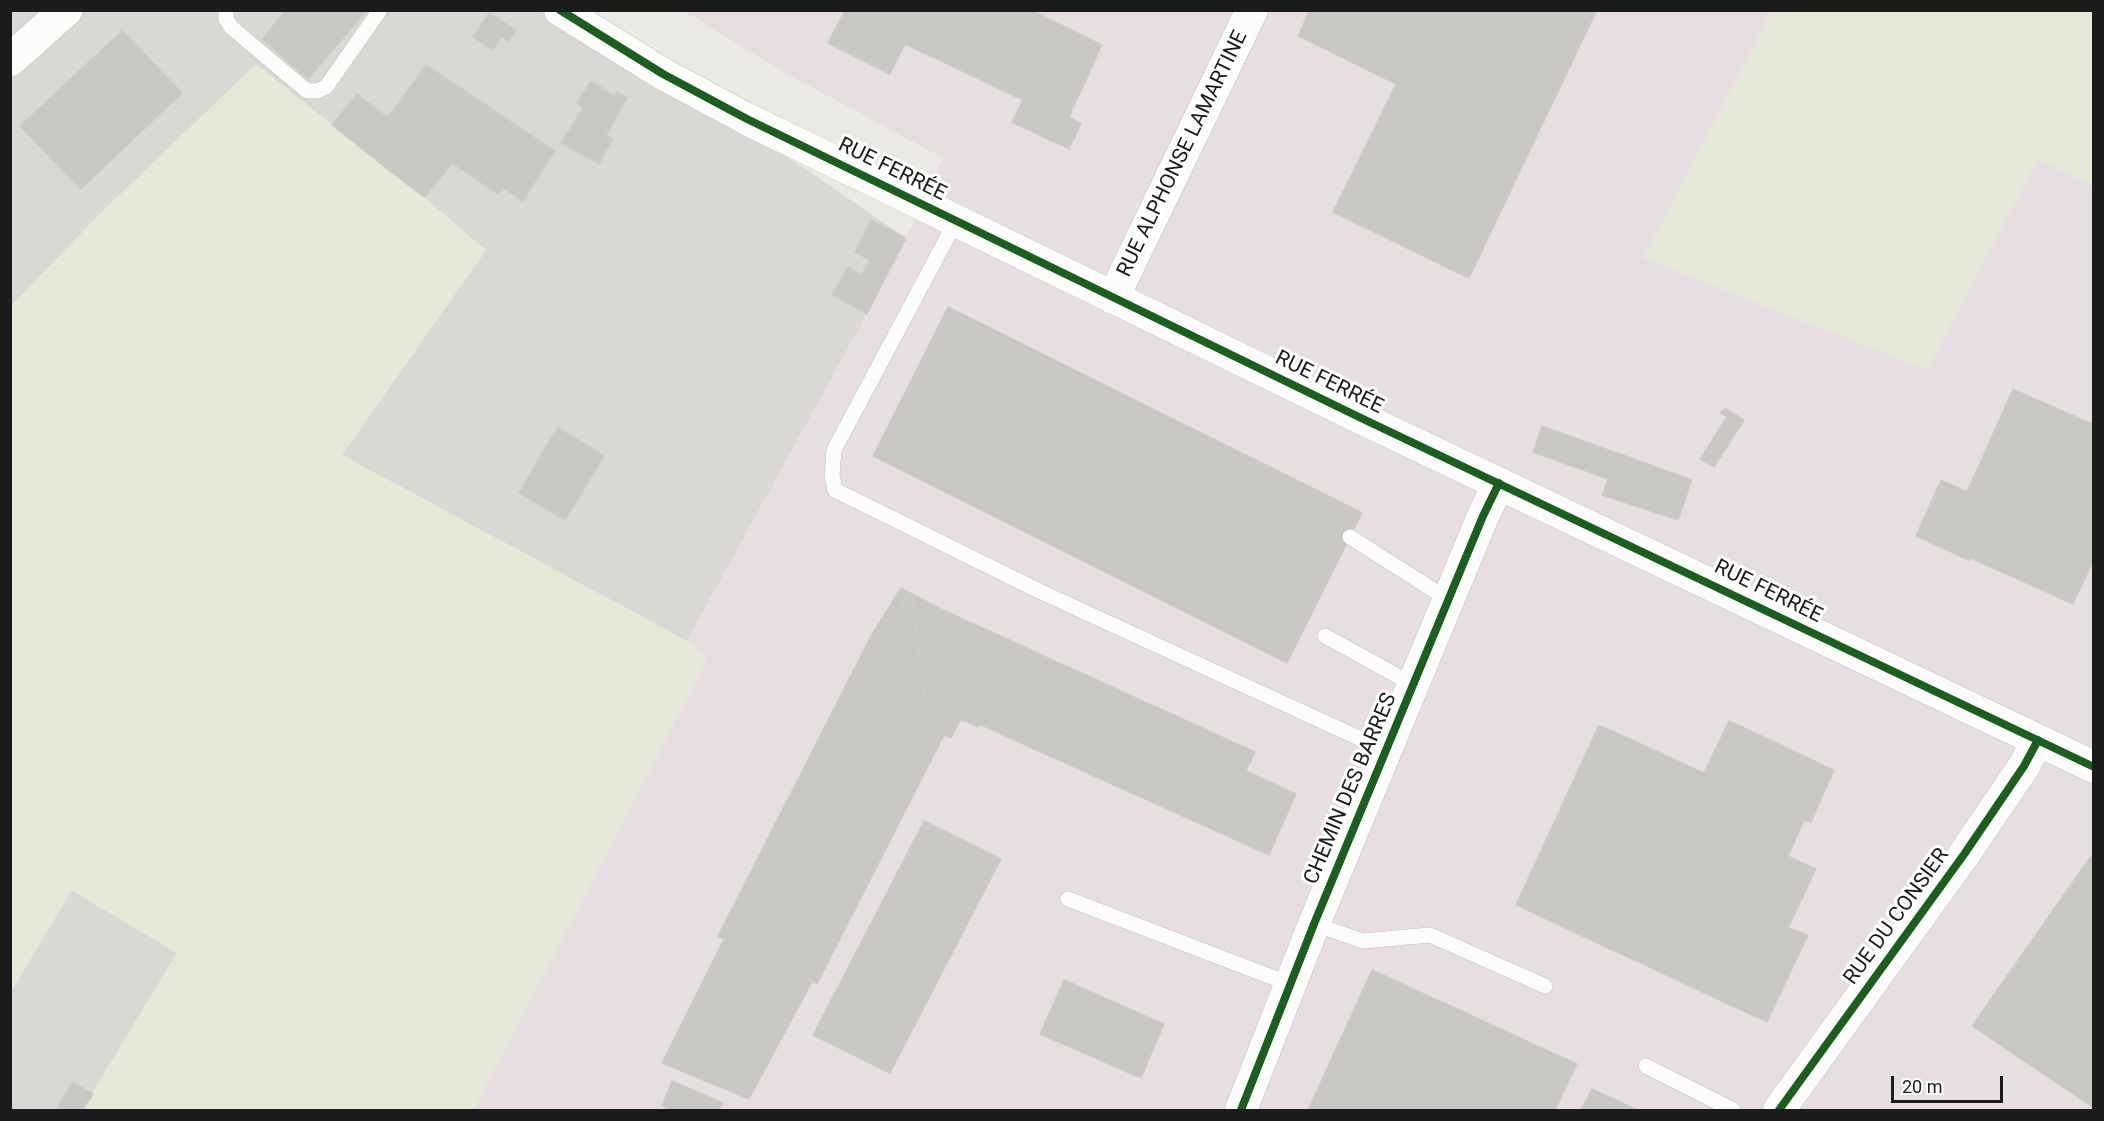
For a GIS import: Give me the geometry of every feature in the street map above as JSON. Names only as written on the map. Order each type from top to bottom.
[{"type":"street","points":[[10,60],[66,10]]},
{"type":"street","name":"RUE FERRÉE","points":[[560,10],[663,74],[747,119],[1113,298],[2094,767]]},
{"type":"street","name":"RUE ALPHONSE LAMARTINE","points":[[1113,298],[1252,10]]},
{"type":"street","name":"CHEMIN DES BARRES","points":[[1241,1110],[1314,924],[1483,516],[1499,483]]},
{"type":"street","name":"RUE DU CONSIER","points":[[1779,1110],[1965,853],[2024,766],[2038,740]]},
{"type":"lane","points":[[226,10],[226,19],[232,28],[307,91],[317,91],[326,87],[380,10]]},
{"type":"lane","points":[[956,221],[834,450],[832,475],[835,490],[1037,590],[1387,751]]},
{"type":"lane","points":[[1350,537],[1449,600]]},
{"type":"lane","points":[[1325,636],[1414,685]]},
{"type":"lane","points":[[1068,899],[1290,984]]},
{"type":"lane","points":[[1314,924],[1363,941],[1430,935],[1545,986]]},
{"type":"lane","points":[[1646,1066],[1733,1110]]},
{"type":"shaded area","points":[[11,11],[575,11],[906,238],[867,314],[687,641],[342,455],[486,250],[256,64],[103,211],[11,306]]},
{"type":"shaded area","points":[[684,11],[1772,11],[1644,258],[2038,159],[2093,185],[2093,1110],[473,1110],[707,660],[687,641],[867,314],[943,158],[776,68]]},
{"type":"shaded area","points":[[71,890],[177,953],[82,1110],[11,1110],[11,992]]},
{"type":"green space","points":[[1772,11],[2093,11],[2093,185],[2038,159],[1927,370],[1644,258]]},
{"type":"green space","points":[[256,64],[424,197],[486,250],[342,455],[687,641],[707,659],[473,1110],[82,1110],[177,953],[72,890],[11,992],[11,306],[103,211]]},
{"type":"building","points":[[286,10],[367,10],[308,79],[262,39]]},
{"type":"building","points":[[845,10],[1031,10],[1102,45],[1069,117],[1081,124],[1069,149],[1012,122],[1023,100],[905,44],[890,74],[828,43]]},
{"type":"building","points":[[1310,10],[1597,10],[1469,278],[1333,212],[1396,84],[1298,36]]},
{"type":"building","points":[[489,13],[516,30],[508,42],[501,37],[493,50],[473,37]]},
{"type":"building","points":[[121,29],[182,93],[81,189],[20,126],[122,31]]},
{"type":"building","points":[[426,65],[473,96],[446,136],[399,103]]},
{"type":"building","points":[[591,81],[614,96],[617,92],[627,98],[606,135],[613,139],[599,164],[561,143],[583,108],[577,103]]},
{"type":"building","points":[[357,94],[416,139],[390,171],[332,125]]},
{"type":"building","points":[[473,96],[555,151],[523,201],[503,188],[498,194],[452,163],[463,147],[446,136]]},
{"type":"building","points":[[399,103],[446,136],[407,184],[390,171],[416,139],[387,117]]},
{"type":"building","points":[[446,136],[463,147],[447,170],[429,157]]},
{"type":"building","points":[[429,157],[447,170],[424,197],[407,184]]},
{"type":"building","points":[[871,220],[906,238],[867,314],[832,295],[848,267],[862,275],[870,260],[855,252]]},
{"type":"building","points":[[948,307],[1362,513],[1287,663],[873,456]]},
{"type":"building","points":[[2013,389],[2094,425],[2094,559],[2073,604],[1916,536],[1941,480],[1967,492]]},
{"type":"building","points":[[1725,408],[1744,420],[1714,467],[1700,459],[1727,417],[1721,413]]},
{"type":"building","points":[[1542,426],[1692,480],[1678,520],[1602,495],[1608,479],[1533,452]]},
{"type":"building","points":[[558,427],[565,432],[547,462],[539,458]]},
{"type":"building","points":[[565,432],[604,456],[565,520],[519,493],[539,458],[547,462]]},
{"type":"building","points":[[901,588],[909,592],[884,641],[871,636]]},
{"type":"building","points":[[909,592],[911,593],[913,607],[903,602]]},
{"type":"building","points":[[911,593],[972,623],[966,633],[913,607]]},
{"type":"building","points":[[903,602],[913,607],[926,704],[961,719],[951,738],[944,735],[817,984],[718,936],[871,636],[884,641]]},
{"type":"building","points":[[913,607],[966,633],[972,623],[1020,645],[978,727],[926,704]]},
{"type":"building","points":[[1020,645],[1255,752],[1246,771],[1296,794],[1269,855],[979,724]]},
{"type":"building","points":[[1729,721],[1834,770],[1811,822],[1804,820],[1788,856],[1816,869],[1788,928],[1808,935],[1767,1022],[1516,905],[1599,725],[1704,773]]},
{"type":"building","points":[[924,821],[989,853],[972,886],[907,854]]},
{"type":"building","points":[[989,853],[1001,859],[890,1073],[813,1035],[907,854],[972,886]]},
{"type":"building","points":[[2091,856],[2094,857],[2094,1108],[1972,1026]]},
{"type":"building","points":[[724,939],[812,982],[749,1099],[662,1063]]},
{"type":"building","points":[[1372,970],[1577,1064],[1555,1110],[1308,1110]]},
{"type":"building","points":[[1064,980],[1164,1024],[1141,1078],[1040,1034]]},
{"type":"building","points":[[672,1081],[723,1103],[719,1110],[673,1110],[662,1106]]},
{"type":"building","points":[[73,1082],[93,1094],[82,1110],[64,1110],[57,1107]]},
{"type":"building","points":[[1592,1089],[1637,1110],[1581,1110]]},
{"type":"cycle path","points":[[560,10],[663,74],[747,119],[1361,418],[2094,767]]},
{"type":"cycle path","points":[[1241,1110],[1314,924],[1483,516],[1499,483]]},
{"type":"cycle path","points":[[1779,1110],[1965,853],[2024,766],[2038,740]]}]
